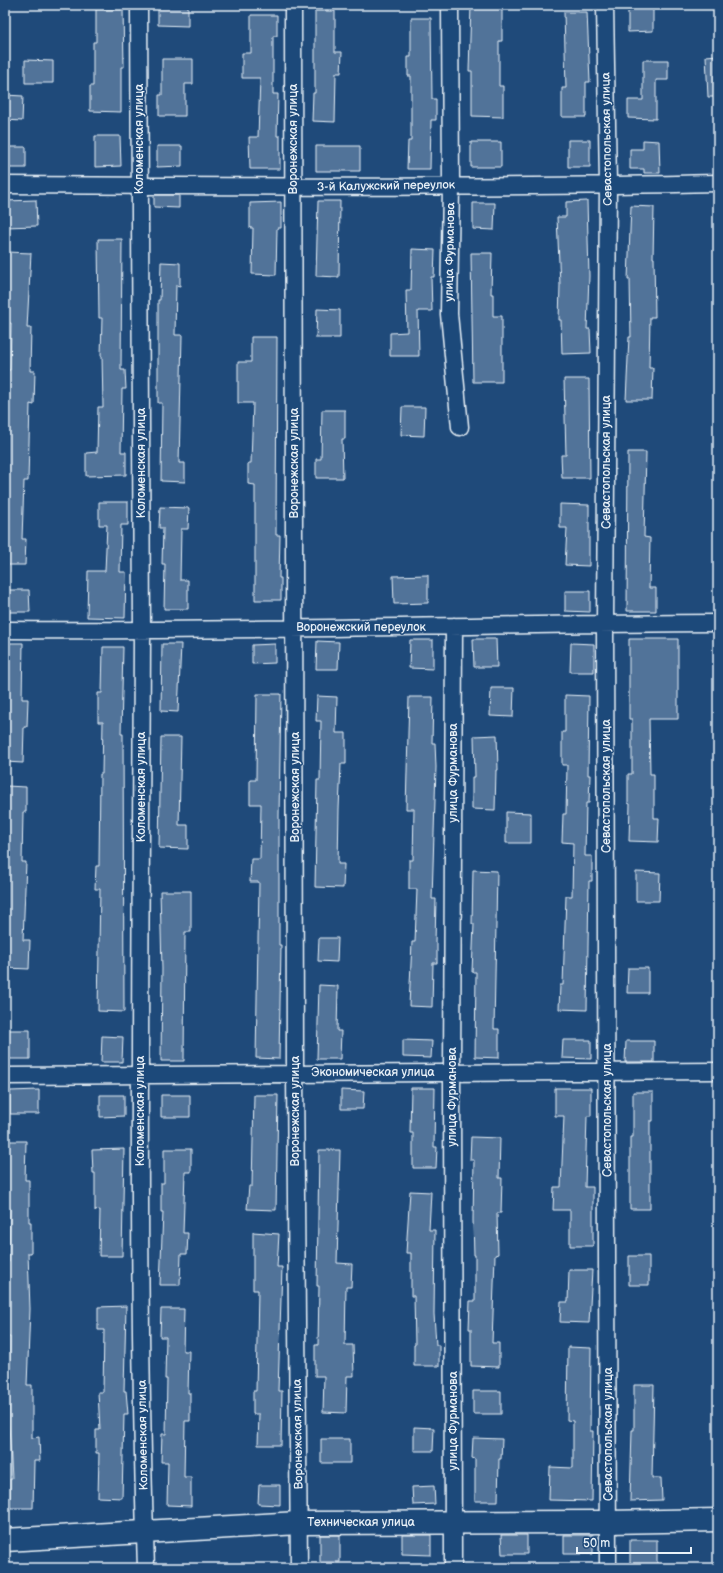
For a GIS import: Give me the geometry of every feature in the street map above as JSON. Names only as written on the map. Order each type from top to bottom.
[{"type":"street","name":"Коломенская улица","points":[[139,5],[142,631],[140,1074],[146,1568]]},
{"type":"street","name":"Воронежская улица","points":[[293,5],[295,1073],[299,1568]]},
{"type":"street","name":"улица Фурманова","points":[[450,5],[451,185],[449,314],[460,427]]},
{"type":"street","name":"Севастопольская улица","points":[[605,5],[608,185],[605,624],[608,1568]]},
{"type":"street","name":"3-й Калужский переулок","points":[[5,185],[294,187],[718,183]]},
{"type":"street","name":"Воронежский переулок","points":[[5,630],[142,631],[718,623]]},
{"type":"street","name":"улица Фурманова","points":[[453,1568],[452,1072],[454,626]]},
{"type":"street","name":"Экономическая улица","points":[[5,1076],[718,1071]]},
{"type":"street","name":"Техническая улица","points":[[5,1540],[299,1523],[608,1522],[718,1520]]},
{"type":"building","points":[[158,5],[188,5],[188,26],[158,25]]},
{"type":"building","points":[[471,5],[502,5],[502,41],[499,41],[499,86],[503,86],[503,117],[472,116],[472,71],[469,71]]},
{"type":"building","points":[[628,5],[653,5],[653,31],[628,32]]},
{"type":"building","points":[[96,9],[123,9],[124,67],[121,67],[121,112],[90,111],[90,86],[93,86],[93,42],[96,42]]},
{"type":"building","points":[[315,11],[335,11],[335,52],[342,52],[341,73],[336,73],[335,122],[312,121],[313,93],[315,93]]},
{"type":"building","points":[[564,12],[587,12],[590,82],[586,82],[586,117],[562,117],[562,88],[566,88]]},
{"type":"building","points":[[251,15],[277,15],[277,36],[273,36],[273,94],[278,94],[277,136],[280,136],[280,169],[250,169],[249,137],[258,137],[260,78],[242,78],[242,53],[251,53]]},
{"type":"building","points":[[411,18],[431,18],[432,99],[436,99],[436,120],[431,120],[430,169],[407,169],[408,141],[411,141],[411,76],[408,76],[408,57],[411,57]]},
{"type":"building","points":[[718,55],[718,97],[708,97],[706,56]]},
{"type":"building","points":[[162,59],[193,59],[193,84],[185,84],[185,116],[159,116],[159,95],[162,95]]},
{"type":"building","points":[[25,60],[53,61],[53,83],[25,83]]},
{"type":"building","points":[[643,60],[668,60],[668,80],[656,80],[656,119],[628,118],[628,100],[643,100]]},
{"type":"building","points":[[5,95],[23,96],[22,121],[5,120]]},
{"type":"building","points":[[95,136],[120,136],[121,166],[95,167]]},
{"type":"building","points":[[568,140],[590,140],[590,167],[568,167]]},
{"type":"building","points":[[643,140],[659,141],[660,173],[644,173],[644,169],[630,169],[630,149],[643,149]]},
{"type":"building","points":[[471,142],[501,142],[501,167],[471,167]]},
{"type":"building","points":[[157,146],[182,146],[182,166],[157,167]]},
{"type":"building","points":[[316,146],[360,146],[360,171],[316,171]]},
{"type":"building","points":[[5,147],[26,147],[26,168],[5,168]]},
{"type":"building","points":[[154,195],[179,195],[179,208],[154,207]]},
{"type":"building","points":[[36,200],[37,226],[5,227],[5,201]]},
{"type":"building","points":[[318,201],[340,201],[339,277],[316,276]]},
{"type":"building","points":[[587,201],[589,276],[587,329],[590,329],[591,353],[562,354],[561,320],[559,320],[560,285],[557,217],[566,217],[566,202]]},
{"type":"building","points":[[281,202],[281,228],[277,228],[276,275],[252,274],[253,228],[250,228],[250,203]]},
{"type":"building","points":[[473,203],[495,203],[494,230],[473,229]]},
{"type":"building","points":[[631,206],[654,207],[653,258],[655,317],[650,317],[649,368],[653,368],[652,400],[626,400],[629,337],[631,337],[630,279],[628,279]]},
{"type":"building","points":[[98,239],[122,239],[121,370],[125,370],[126,389],[122,389],[121,452],[126,452],[126,475],[86,476],[86,453],[97,452],[98,407],[103,407],[101,356],[102,318],[99,318]]},
{"type":"building","points":[[412,249],[435,250],[434,277],[431,277],[432,311],[418,311],[419,356],[390,356],[390,333],[407,332],[406,290],[411,290]]},
{"type":"building","points":[[7,252],[31,253],[27,328],[31,328],[30,371],[35,371],[34,405],[30,404],[28,481],[24,481],[22,539],[26,539],[25,565],[5,565],[5,413],[7,370],[10,370],[11,323],[5,323]]},
{"type":"building","points":[[471,253],[492,253],[491,294],[493,294],[493,316],[502,316],[502,382],[473,382]]},
{"type":"building","points":[[161,262],[180,263],[180,286],[176,285],[175,335],[182,335],[179,463],[185,463],[185,482],[161,481],[162,403],[158,403],[158,300],[160,300]]},
{"type":"building","points":[[317,309],[340,310],[340,338],[316,338]]},
{"type":"building","points":[[251,337],[277,337],[276,535],[280,535],[279,578],[281,578],[281,600],[255,600],[255,485],[248,484],[248,463],[251,463],[253,403],[238,403],[238,362],[251,362]]},
{"type":"building","points":[[564,379],[589,379],[590,478],[562,478],[561,455],[566,455]]},
{"type":"building","points":[[402,407],[425,407],[424,436],[401,435]]},
{"type":"building","points":[[322,410],[345,410],[345,439],[342,439],[343,478],[316,478],[316,459],[321,459]]},
{"type":"building","points":[[628,452],[646,452],[644,537],[650,538],[649,588],[656,588],[656,611],[627,611]]},
{"type":"building","points":[[99,502],[128,502],[128,525],[121,525],[120,572],[126,572],[125,618],[87,617],[88,571],[105,571],[107,525],[99,525]]},
{"type":"building","points":[[560,504],[589,505],[589,566],[565,565],[567,528],[560,528]]},
{"type":"building","points":[[160,507],[189,508],[188,529],[181,529],[180,580],[188,580],[188,609],[164,609],[165,564],[162,564],[163,528],[159,528]]},
{"type":"building","points":[[428,575],[428,603],[394,604],[393,576]]},
{"type":"building","points":[[5,590],[29,590],[30,612],[5,612]]},
{"type":"building","points":[[565,591],[590,591],[590,612],[565,611]]},
{"type":"building","points":[[473,639],[496,639],[497,667],[474,667]]},
{"type":"building","points":[[629,639],[678,639],[678,719],[649,719],[650,774],[654,774],[654,818],[659,818],[658,842],[629,841],[630,804],[628,803],[628,774],[632,774],[632,719],[629,719]]},
{"type":"building","points":[[410,640],[433,640],[433,669],[409,668]]},
{"type":"building","points":[[317,641],[339,642],[338,669],[316,669]]},
{"type":"building","points":[[5,643],[23,643],[22,699],[28,699],[27,727],[24,727],[23,763],[5,762]]},
{"type":"building","points":[[571,643],[594,644],[594,672],[570,672]]},
{"type":"building","points":[[162,644],[181,644],[178,712],[161,711]]},
{"type":"building","points":[[275,644],[275,663],[252,664],[252,645]]},
{"type":"building","points":[[103,647],[123,647],[121,734],[123,734],[124,1012],[98,1011],[100,889],[95,889],[96,866],[99,866],[100,774],[102,774],[103,722],[98,722],[98,693],[102,693]]},
{"type":"building","points":[[491,688],[514,688],[513,717],[490,716]]},
{"type":"building","points":[[257,694],[281,694],[279,945],[281,945],[279,1059],[256,1058],[259,882],[250,882],[251,859],[260,859],[261,804],[250,804],[250,780],[256,780]]},
{"type":"building","points":[[565,695],[589,696],[588,775],[590,775],[589,803],[586,803],[585,856],[592,856],[592,881],[589,881],[587,1010],[559,1009],[560,985],[563,985],[566,896],[572,896],[573,843],[562,842],[563,814],[566,814],[567,765],[562,765],[562,732],[565,732]]},
{"type":"building","points":[[317,696],[337,697],[336,733],[346,733],[346,764],[341,764],[339,809],[338,864],[344,864],[343,888],[315,887],[317,780],[320,780],[321,721],[316,721]]},
{"type":"building","points":[[409,697],[433,697],[432,743],[435,743],[436,767],[432,899],[436,899],[435,943],[437,943],[437,963],[433,963],[432,1007],[409,1006],[412,942],[415,942],[417,889],[409,889],[409,860],[413,860],[414,809],[406,809]]},
{"type":"building","points":[[497,735],[498,770],[496,770],[495,810],[472,809],[472,777],[475,777],[474,736]]},
{"type":"building","points":[[161,737],[181,737],[179,825],[188,825],[188,849],[159,848]]},
{"type":"building","points":[[6,786],[26,787],[26,812],[23,812],[22,862],[26,862],[23,940],[30,940],[29,969],[6,968]]},
{"type":"building","points":[[506,812],[531,813],[531,843],[506,843]]},
{"type":"building","points":[[473,870],[497,871],[494,1029],[499,1029],[499,1058],[475,1057],[476,972],[472,972],[474,924],[472,924]]},
{"type":"building","points":[[636,872],[660,873],[659,901],[636,901]]},
{"type":"building","points":[[160,891],[191,891],[191,932],[185,932],[184,1061],[161,1061],[162,969]]},
{"type":"building","points":[[319,938],[338,938],[337,962],[318,961]]},
{"type":"building","points":[[628,968],[648,968],[648,993],[627,993]]},
{"type":"building","points":[[319,985],[338,986],[337,1031],[341,1031],[340,1059],[317,1059]]},
{"type":"building","points":[[7,1030],[30,1030],[30,1059],[6,1059]]},
{"type":"building","points":[[102,1036],[123,1037],[122,1062],[101,1062]]},
{"type":"building","points":[[403,1040],[432,1041],[431,1058],[403,1057]]},
{"type":"building","points":[[563,1040],[591,1040],[591,1059],[562,1058]]},
{"type":"building","points":[[626,1041],[654,1041],[654,1062],[625,1062]]},
{"type":"building","points":[[411,1088],[435,1088],[434,1147],[437,1147],[436,1168],[413,1168],[413,1133],[410,1133]]},
{"type":"building","points":[[555,1088],[591,1088],[591,1116],[587,1116],[585,1187],[593,1187],[593,1246],[570,1246],[570,1210],[553,1210],[554,1187],[561,1187],[564,1116],[555,1116]]},
{"type":"building","points":[[39,1090],[39,1114],[10,1114],[10,1091]]},
{"type":"building","points":[[341,1090],[364,1091],[363,1109],[341,1109]]},
{"type":"building","points":[[633,1092],[653,1092],[653,1121],[650,1121],[650,1209],[630,1209],[630,1137],[633,1137]]},
{"type":"building","points":[[100,1095],[124,1095],[124,1116],[100,1117]]},
{"type":"building","points":[[161,1095],[190,1095],[190,1117],[161,1117]]},
{"type":"building","points":[[254,1095],[278,1095],[276,1210],[247,1209],[249,1186],[252,1186]]},
{"type":"building","points":[[471,1137],[500,1138],[499,1178],[502,1178],[501,1213],[497,1213],[498,1254],[495,1255],[492,1343],[499,1343],[499,1367],[471,1366],[471,1329],[469,1329],[470,1301],[475,1301],[475,1255],[473,1220],[474,1160],[470,1160]]},
{"type":"building","points":[[6,1141],[26,1141],[25,1180],[29,1180],[31,1253],[28,1253],[30,1309],[27,1385],[32,1385],[32,1438],[39,1437],[40,1461],[34,1461],[33,1508],[10,1508],[10,1479],[12,1479],[9,1424],[10,1337],[6,1337],[6,1262],[9,1262],[10,1208],[5,1208]]},
{"type":"building","points":[[124,1149],[122,1256],[99,1256],[100,1210],[95,1211],[95,1173],[93,1173],[92,1150]]},
{"type":"building","points":[[164,1149],[191,1149],[191,1172],[185,1172],[183,1233],[188,1233],[187,1254],[181,1254],[180,1285],[160,1285],[163,1212],[161,1212],[161,1183],[164,1183]]},
{"type":"building","points":[[319,1150],[340,1150],[337,1263],[352,1264],[351,1287],[346,1287],[345,1345],[353,1345],[354,1376],[347,1376],[346,1413],[323,1412],[324,1376],[315,1376],[315,1345],[318,1345],[319,1286],[317,1286]]},
{"type":"building","points":[[410,1191],[431,1192],[429,1230],[435,1230],[434,1314],[436,1345],[439,1345],[439,1366],[414,1366],[414,1296],[411,1296],[411,1253],[406,1253]]},
{"type":"building","points":[[253,1232],[279,1234],[277,1267],[282,1267],[278,1391],[282,1391],[281,1445],[258,1445],[259,1414],[253,1414],[253,1391],[256,1391],[258,1290],[253,1290]]},
{"type":"building","points":[[629,1256],[649,1256],[649,1285],[629,1285]]},
{"type":"building","points":[[569,1270],[592,1270],[589,1323],[560,1322],[561,1302],[568,1302]]},
{"type":"building","points":[[126,1306],[124,1391],[126,1391],[128,1414],[124,1414],[122,1498],[98,1497],[99,1453],[96,1453],[96,1430],[100,1430],[98,1392],[103,1392],[104,1330],[98,1330],[98,1307]]},
{"type":"building","points":[[161,1309],[184,1309],[183,1351],[189,1351],[188,1393],[190,1393],[190,1421],[185,1421],[184,1477],[191,1477],[191,1506],[167,1505],[168,1462],[161,1462],[162,1434],[166,1434],[167,1379],[165,1379],[166,1337],[160,1337]]},
{"type":"building","points":[[568,1347],[591,1348],[590,1431],[593,1431],[592,1501],[549,1500],[550,1467],[573,1468],[573,1421],[567,1420]]},
{"type":"building","points":[[634,1385],[654,1385],[652,1478],[661,1478],[662,1500],[630,1501],[632,1430],[634,1430]]},
{"type":"building","points":[[473,1391],[501,1391],[501,1414],[473,1414]]},
{"type":"building","points":[[414,1427],[434,1428],[433,1451],[414,1451]]},
{"type":"building","points":[[473,1438],[502,1439],[501,1459],[499,1459],[498,1501],[475,1501],[475,1459],[472,1458]]},
{"type":"building","points":[[321,1439],[350,1439],[350,1463],[321,1463]]},
{"type":"building","points":[[259,1485],[280,1485],[280,1505],[258,1504]]},
{"type":"building","points":[[434,1486],[435,1504],[413,1505],[412,1487]]},
{"type":"building","points":[[320,1535],[340,1535],[340,1562],[320,1562]]},
{"type":"building","points":[[402,1535],[431,1535],[431,1555],[402,1554]]},
{"type":"building","points":[[501,1535],[527,1535],[527,1554],[502,1554]]},
{"type":"building","points":[[564,1535],[593,1535],[593,1554],[564,1554]]},
{"type":"building","points":[[630,1540],[657,1540],[657,1568],[630,1568]]}]
